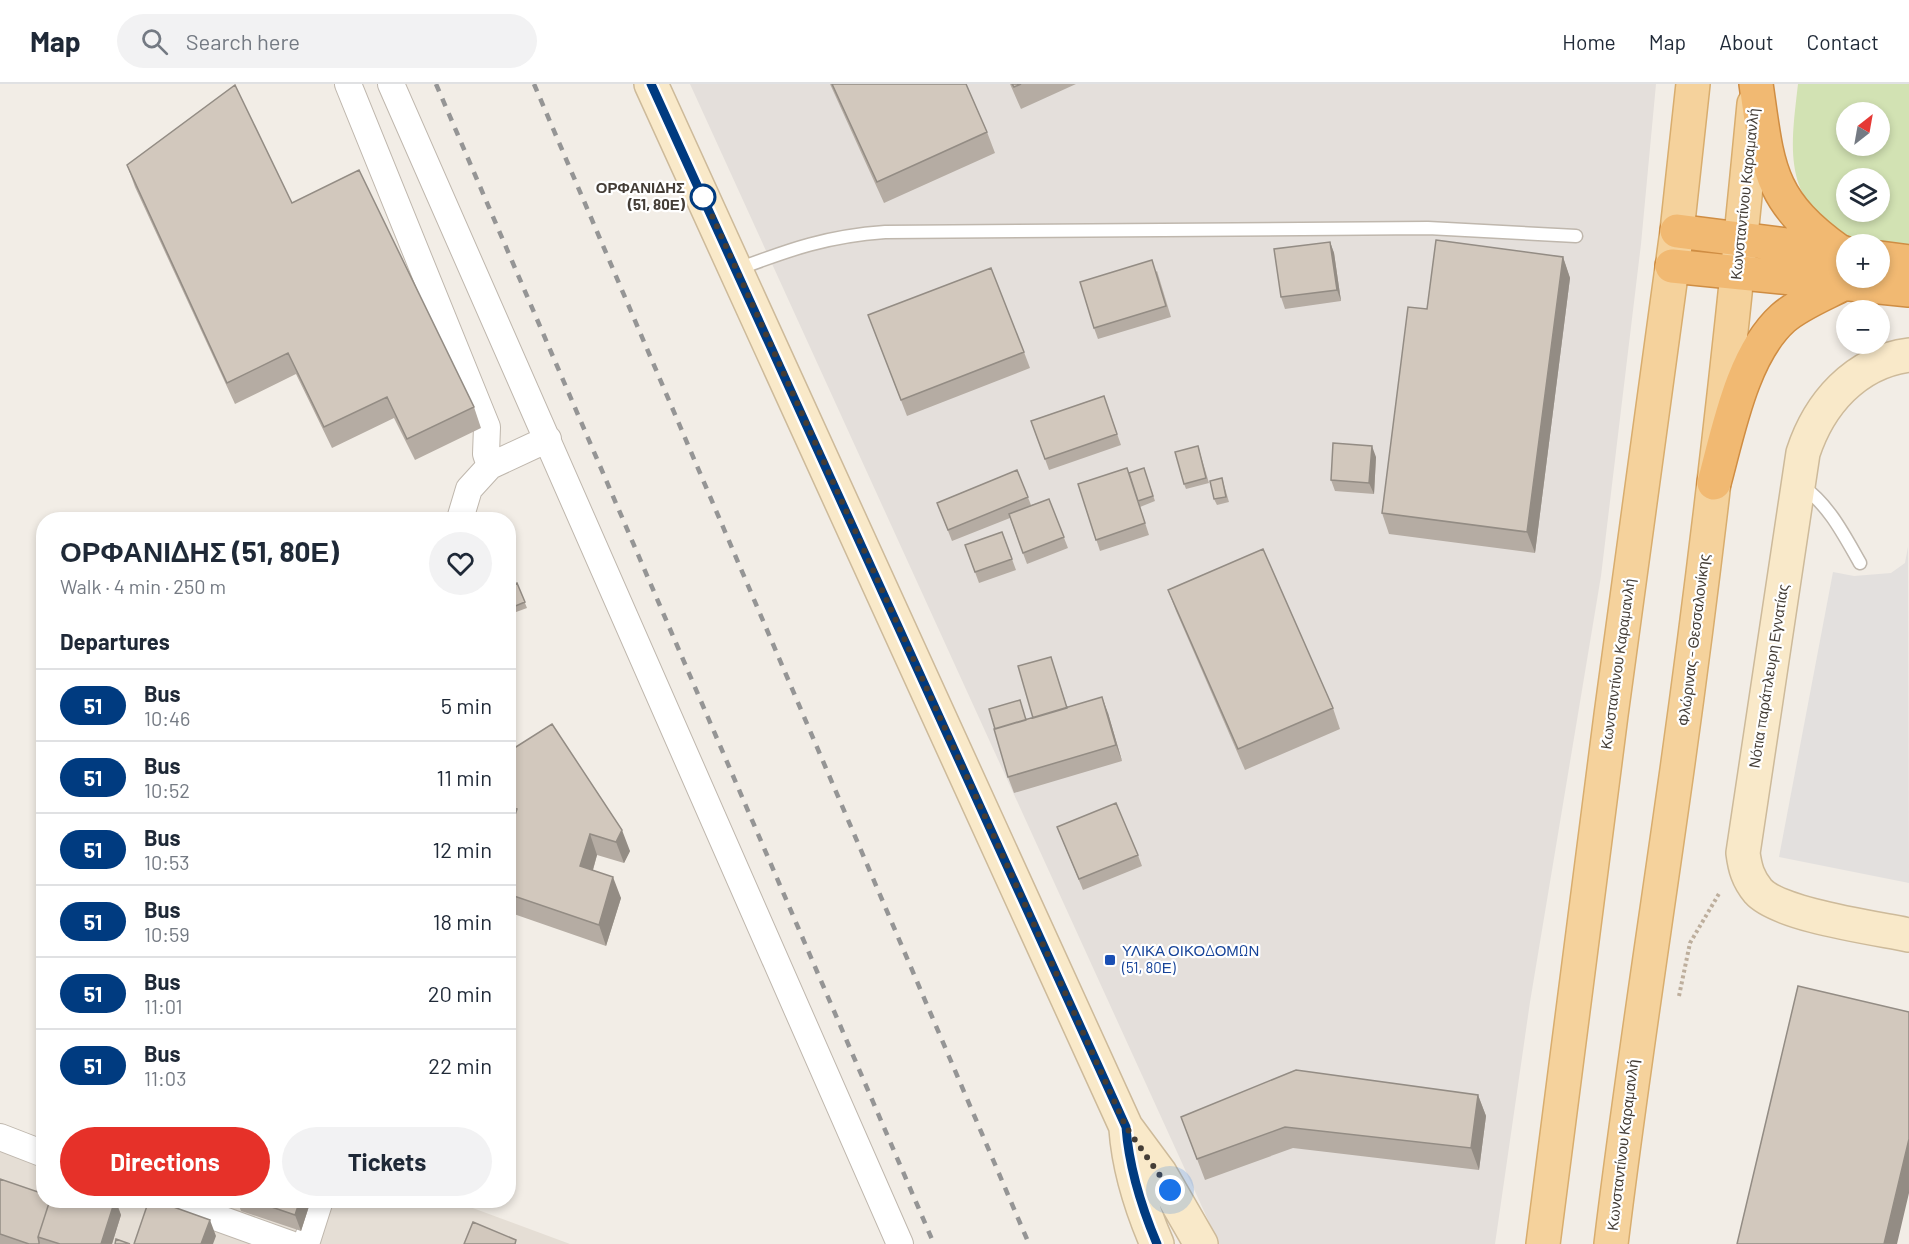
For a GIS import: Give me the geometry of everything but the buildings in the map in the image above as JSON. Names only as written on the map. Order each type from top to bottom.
[{"type":"highway","points":[[1756,84],[1768,163],[1782,197],[1836,256]]},
{"type":"highway","points":[[1677,231],[1741,240],[1836,261]]},
{"type":"highway","points":[[1890,259],[1909,262]]},
{"type":"highway","points":[[1672,266],[1737,274],[1836,264]]},
{"type":"highway","points":[[1714,483],[1736,404],[1751,364],[1766,339],[1783,318],[1836,269]]},
{"type":"highway","points":[[1890,282],[1909,290]]},
{"type":"main road","points":[[651,84],[1126,1127],[1160,1173],[1201,1244]]},
{"type":"main road","name":"Κωνσταντίνου Καραμανλή","points":[[1544,1244],[1677,231],[1693,84]]},
{"type":"main road","name":"Κωνσταντίνου Καραμανλή","points":[[1714,483],[1756,84]]},
{"type":"main road","name":"Νότια παράπλευρη Εγνατίας","points":[[1909,354],[1884,361],[1862,372],[1831,399],[1810,433],[1797,483],[1743,853],[1746,873],[1759,893],[1781,906],[1909,935]]},
{"type":"main road","name":"Φλώρινας - Θεσσαλονίκης","points":[[1673,797],[1714,483]]},
{"type":"main road","name":"Κωνσταντίνου Καραμανλή","points":[[1611,1244],[1630,1083],[1673,797]]},
{"type":"main road","points":[[1126,1127],[1128,1157],[1137,1190],[1157,1244]]},
{"type":"street","points":[[348,84],[487,427],[486,454],[490,466]]},
{"type":"street","points":[[391,84],[900,1244]]},
{"type":"street","points":[[462,512],[469,489],[490,466],[548,440]]},
{"type":"street","points":[[0,1137],[36,1151]]},
{"type":"street","points":[[184,1208],[242,1236],[290,1244]]},
{"type":"street","points":[[306,1244],[317,1208]]},
{"type":"lane","points":[[737,270],[804,244],[842,235],[885,232],[1428,228],[1576,236]]},
{"type":"lane","points":[[1797,483],[1820,501],[1838,524],[1860,563]]},
{"type":"path","points":[[1678,1000],[1690,944],[1743,853]]},
{"type":"shaded area","points":[[690,84],[1656,84],[1641,244],[1601,576],[1530,1002],[1495,1244],[1219,1244]]},
{"type":"shaded area","points":[[1908,547],[1909,883],[1779,857],[1833,572],[1854,576],[1891,573],[1905,563]]},
{"type":"shaded area","points":[[0,1149],[36,1162],[36,1208],[159,1208],[167,1211],[168,1208],[473,1208],[570,1244],[0,1244]]},
{"type":"green space","points":[[1798,84],[1909,84],[1909,252],[1890,248],[1890,234],[1844,234],[1826,222],[1811,206],[1801,189],[1795,170],[1793,129]]},
{"type":"railway","points":[[436,84],[934,1244]]},
{"type":"railway","points":[[534,84],[1029,1244]]},
{"type":"bus line","name":"51","points":[[651,84],[1126,1127],[1128,1157],[1137,1190],[1157,1244]]},
{"type":"place","name":"ΟΡΦΑΝΙΔΗΣ (51, 80Ε)","points":[[703,197]]},
{"type":"place","name":"ΥΛΙΚΑ ΟΙΚΟΔΟΜΩΝ (51, 80Ε)","points":[[1110,960]]},
{"type":"route","points":[[703,197],[699,187],[1126,1127],[1170,1190]]}]
